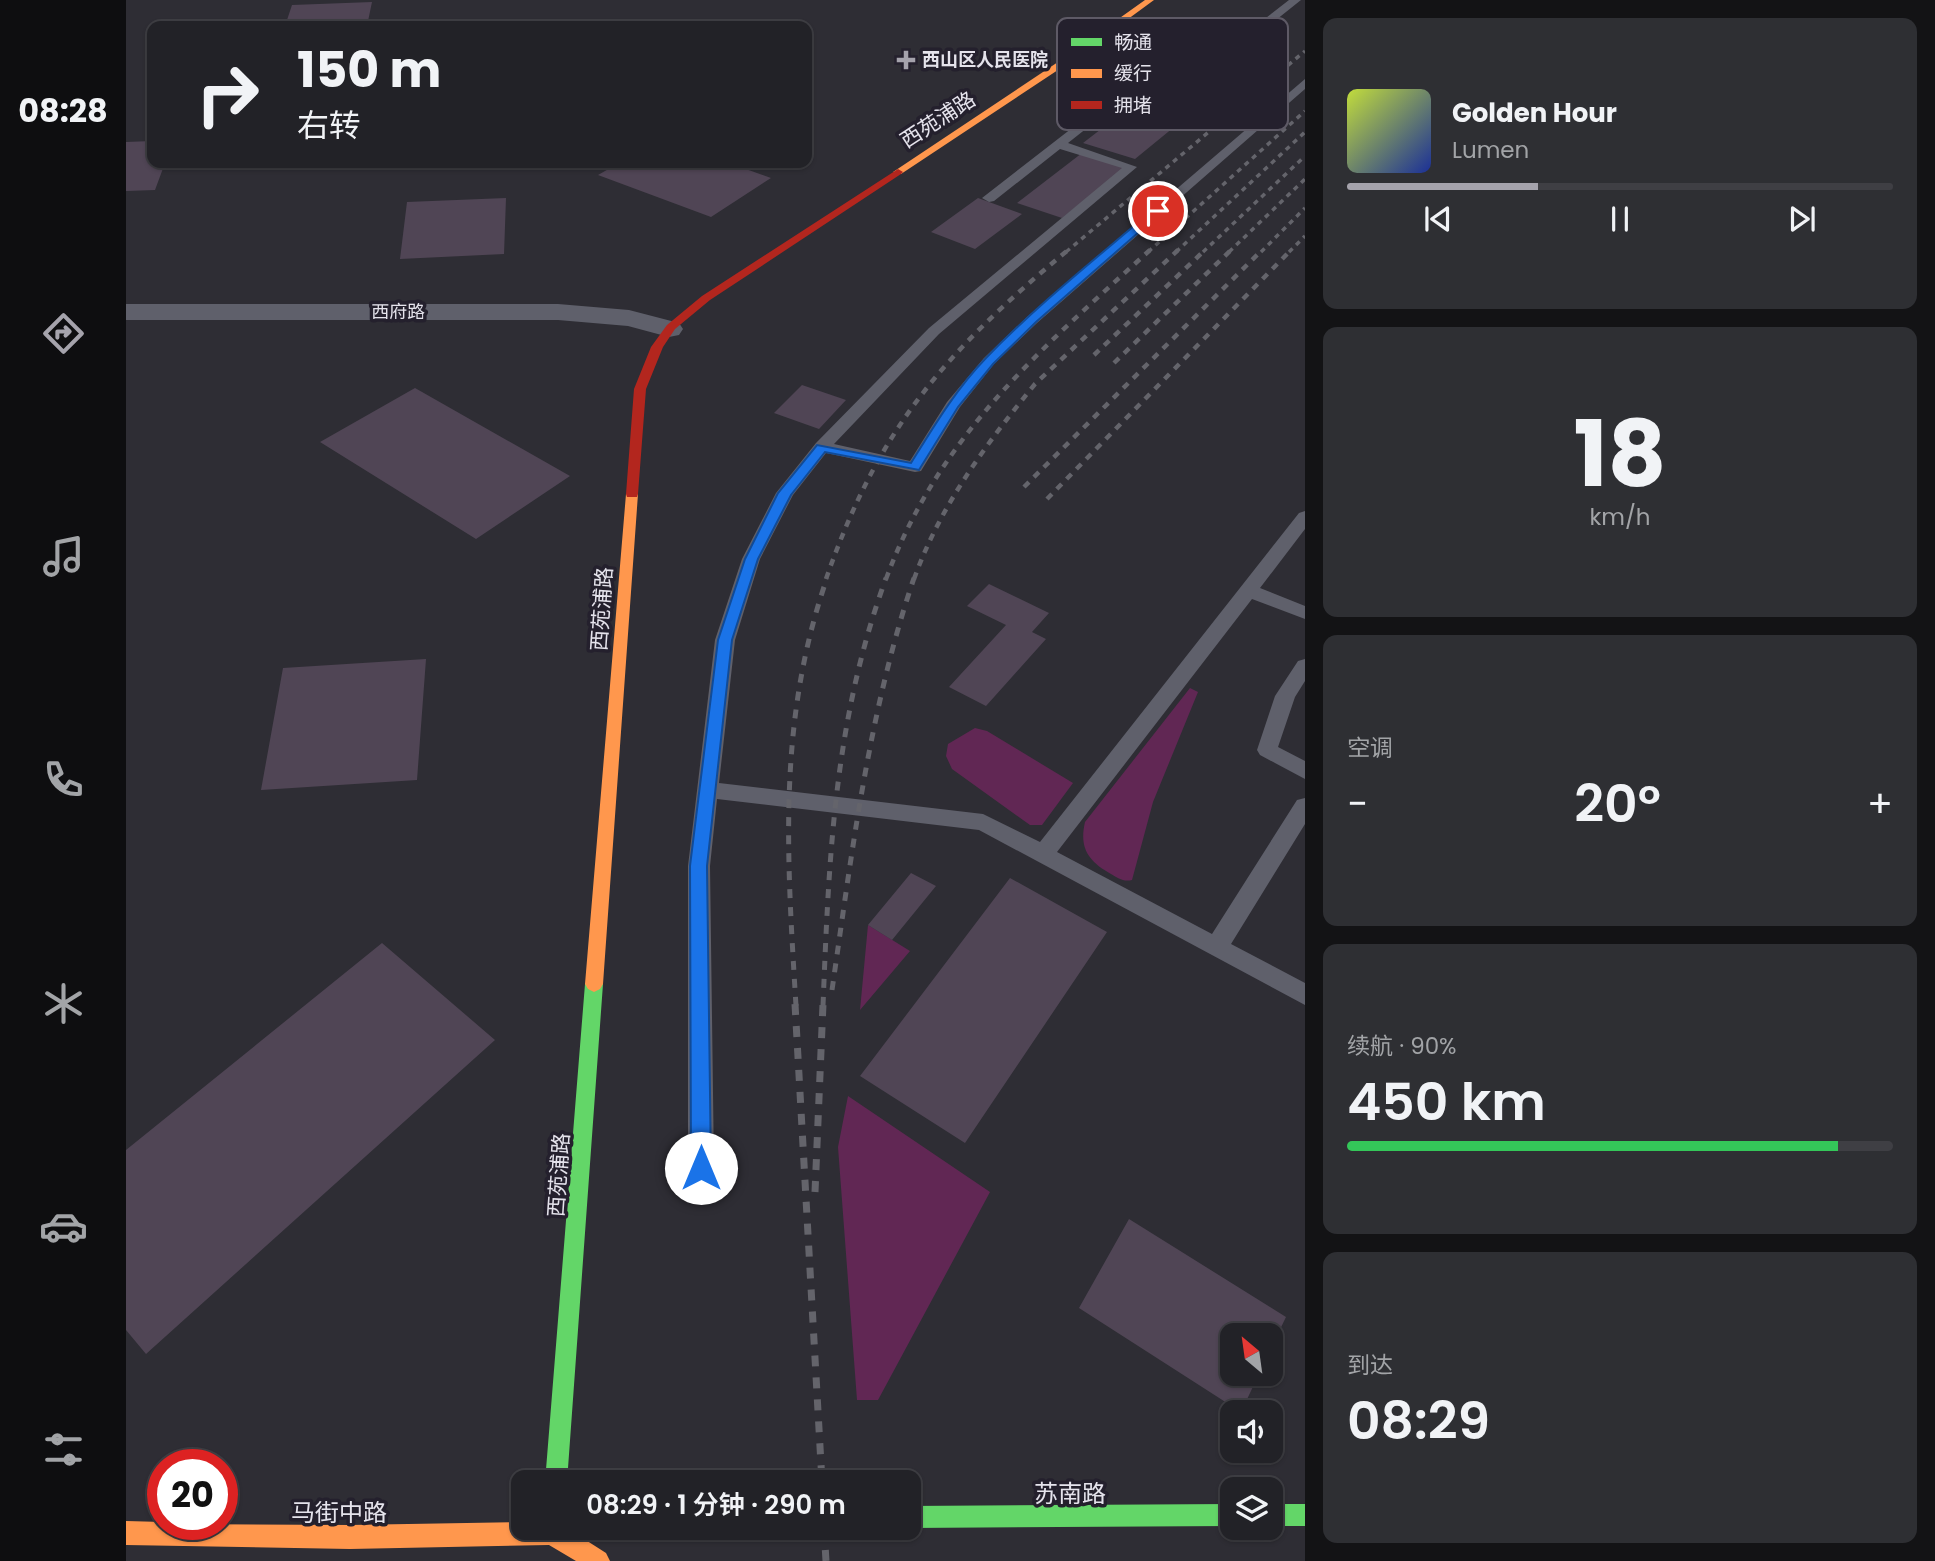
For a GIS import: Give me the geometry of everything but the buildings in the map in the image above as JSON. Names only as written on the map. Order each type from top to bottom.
[{"type":"street","name":"西苑浦路","points":[[1131,8],[1150,0]]},
{"type":"street","name":"西苑浦路","points":[[557,1470],[640,389],[653,352],[673,323],[706,298],[1057,67]]},
{"type":"street","name":"西府路","points":[[126,312],[558,312],[629,318],[669,329]]},
{"type":"street","name":"苏南路","points":[[921,1517],[1220,1515]]},
{"type":"street","points":[[1283,1515],[1305,1515]]},
{"type":"street","name":"马街中路","points":[[126,1533],[348,1549],[492,1547],[517,1540]]},
{"type":"street","points":[[567,1540],[598,1561]]},
{"type":"lane","points":[[1273,18],[1296,0]]},
{"type":"lane","points":[[1288,98],[1305,83]]},
{"type":"lane","points":[[989,198],[1077,130]]},
{"type":"lane","points":[[822,447],[915,467],[953,405],[989,362],[1032,320],[1251,130]]},
{"type":"lane","points":[[701,1168],[699,866],[725,640],[751,559],[785,493],[822,447],[934,331],[1131,167],[1059,144]]},
{"type":"lane","points":[[1043,854],[1305,517]]},
{"type":"lane","points":[[1248,590],[1305,613]]},
{"type":"lane","points":[[1305,666],[1284,696],[1266,750],[1305,771]]},
{"type":"lane","points":[[707,790],[983,822],[1305,995]]},
{"type":"lane","points":[[1216,947],[1305,806]]},
{"type":"shaded area","points":[[1190,688],[1198,692],[1153,802],[1132,880],[1121,879],[1096,864],[1087,853],[1083,839],[1085,822]]},
{"type":"shaded area","points":[[975,728],[987,731],[1073,783],[1042,825],[1030,825],[952,769],[946,756],[948,744]]},
{"type":"shaded area","points":[[868,925],[910,951],[860,1010]]},
{"type":"shaded area","points":[[848,1096],[990,1192],[878,1400],[857,1400],[838,1147]]},
{"type":"railway","points":[[1288,65],[1305,51]]},
{"type":"railway","points":[[1288,126],[1305,111]]},
{"type":"railway","points":[[1066,252],[1211,130]]},
{"type":"railway","points":[[1148,252],[1284,130]]},
{"type":"railway","points":[[1176,252],[1305,132]]},
{"type":"railway","points":[[1203,252],[1305,156]]},
{"type":"railway","points":[[1229,252],[1305,179]]},
{"type":"railway","points":[[1261,252],[1305,208]]},
{"type":"railway","points":[[1291,250],[1305,236]]},
{"type":"railway","points":[[826,579],[869,478],[893,435],[921,396],[951,359],[986,323],[1068,250]]},
{"type":"railway","points":[[886,579],[908,528],[934,481],[964,438],[1032,360],[1150,250]]},
{"type":"railway","points":[[914,579],[951,501],[982,453],[1035,384],[1178,250]]},
{"type":"railway","points":[[1094,355],[1205,250]]},
{"type":"railway","points":[[1114,363],[1231,250]]},
{"type":"railway","points":[[1024,487],[1262,250]]},
{"type":"railway","points":[[1047,499],[1291,250]]},
{"type":"railway","points":[[796,1006],[790,897],[789,790],[800,685],[811,632],[827,578]]},
{"type":"railway","points":[[823,1006],[837,789],[855,684],[886,578]]},
{"type":"railway","points":[[832,990],[855,834],[874,730],[898,628],[914,578]]},
{"type":"railway","points":[[795,1004],[821,1470]]},
{"type":"railway","points":[[815,1192],[823,1004]]},
{"type":"railway","points":[[825,1540],[826,1561]]},
{"type":"traffic: fast","points":[[557,1470],[594,984]]},
{"type":"traffic: fast","points":[[921,1517],[1220,1515]]},
{"type":"traffic: fast","points":[[1283,1515],[1305,1515]]},
{"type":"traffic: slow","points":[[1125,18],[1150,0]]},
{"type":"traffic: slow","points":[[898,172],[1057,67]]},
{"type":"traffic: slow","points":[[594,984],[632,494]]},
{"type":"traffic: slow","points":[[126,1533],[350,1537],[511,1534]]},
{"type":"traffic: slow","points":[[564,1540],[598,1561]]},
{"type":"traffic: jam","points":[[632,494],[640,389],[657,347],[671,327],[706,298],[898,172]]},
{"type":"place","name":"西山区人民医院","points":[[906,60]]},
{"type":"route","points":[[701,1168],[699,866],[725,640],[751,559],[785,493],[822,447],[915,467],[953,405],[989,362],[1032,320],[1158,211]]}]
